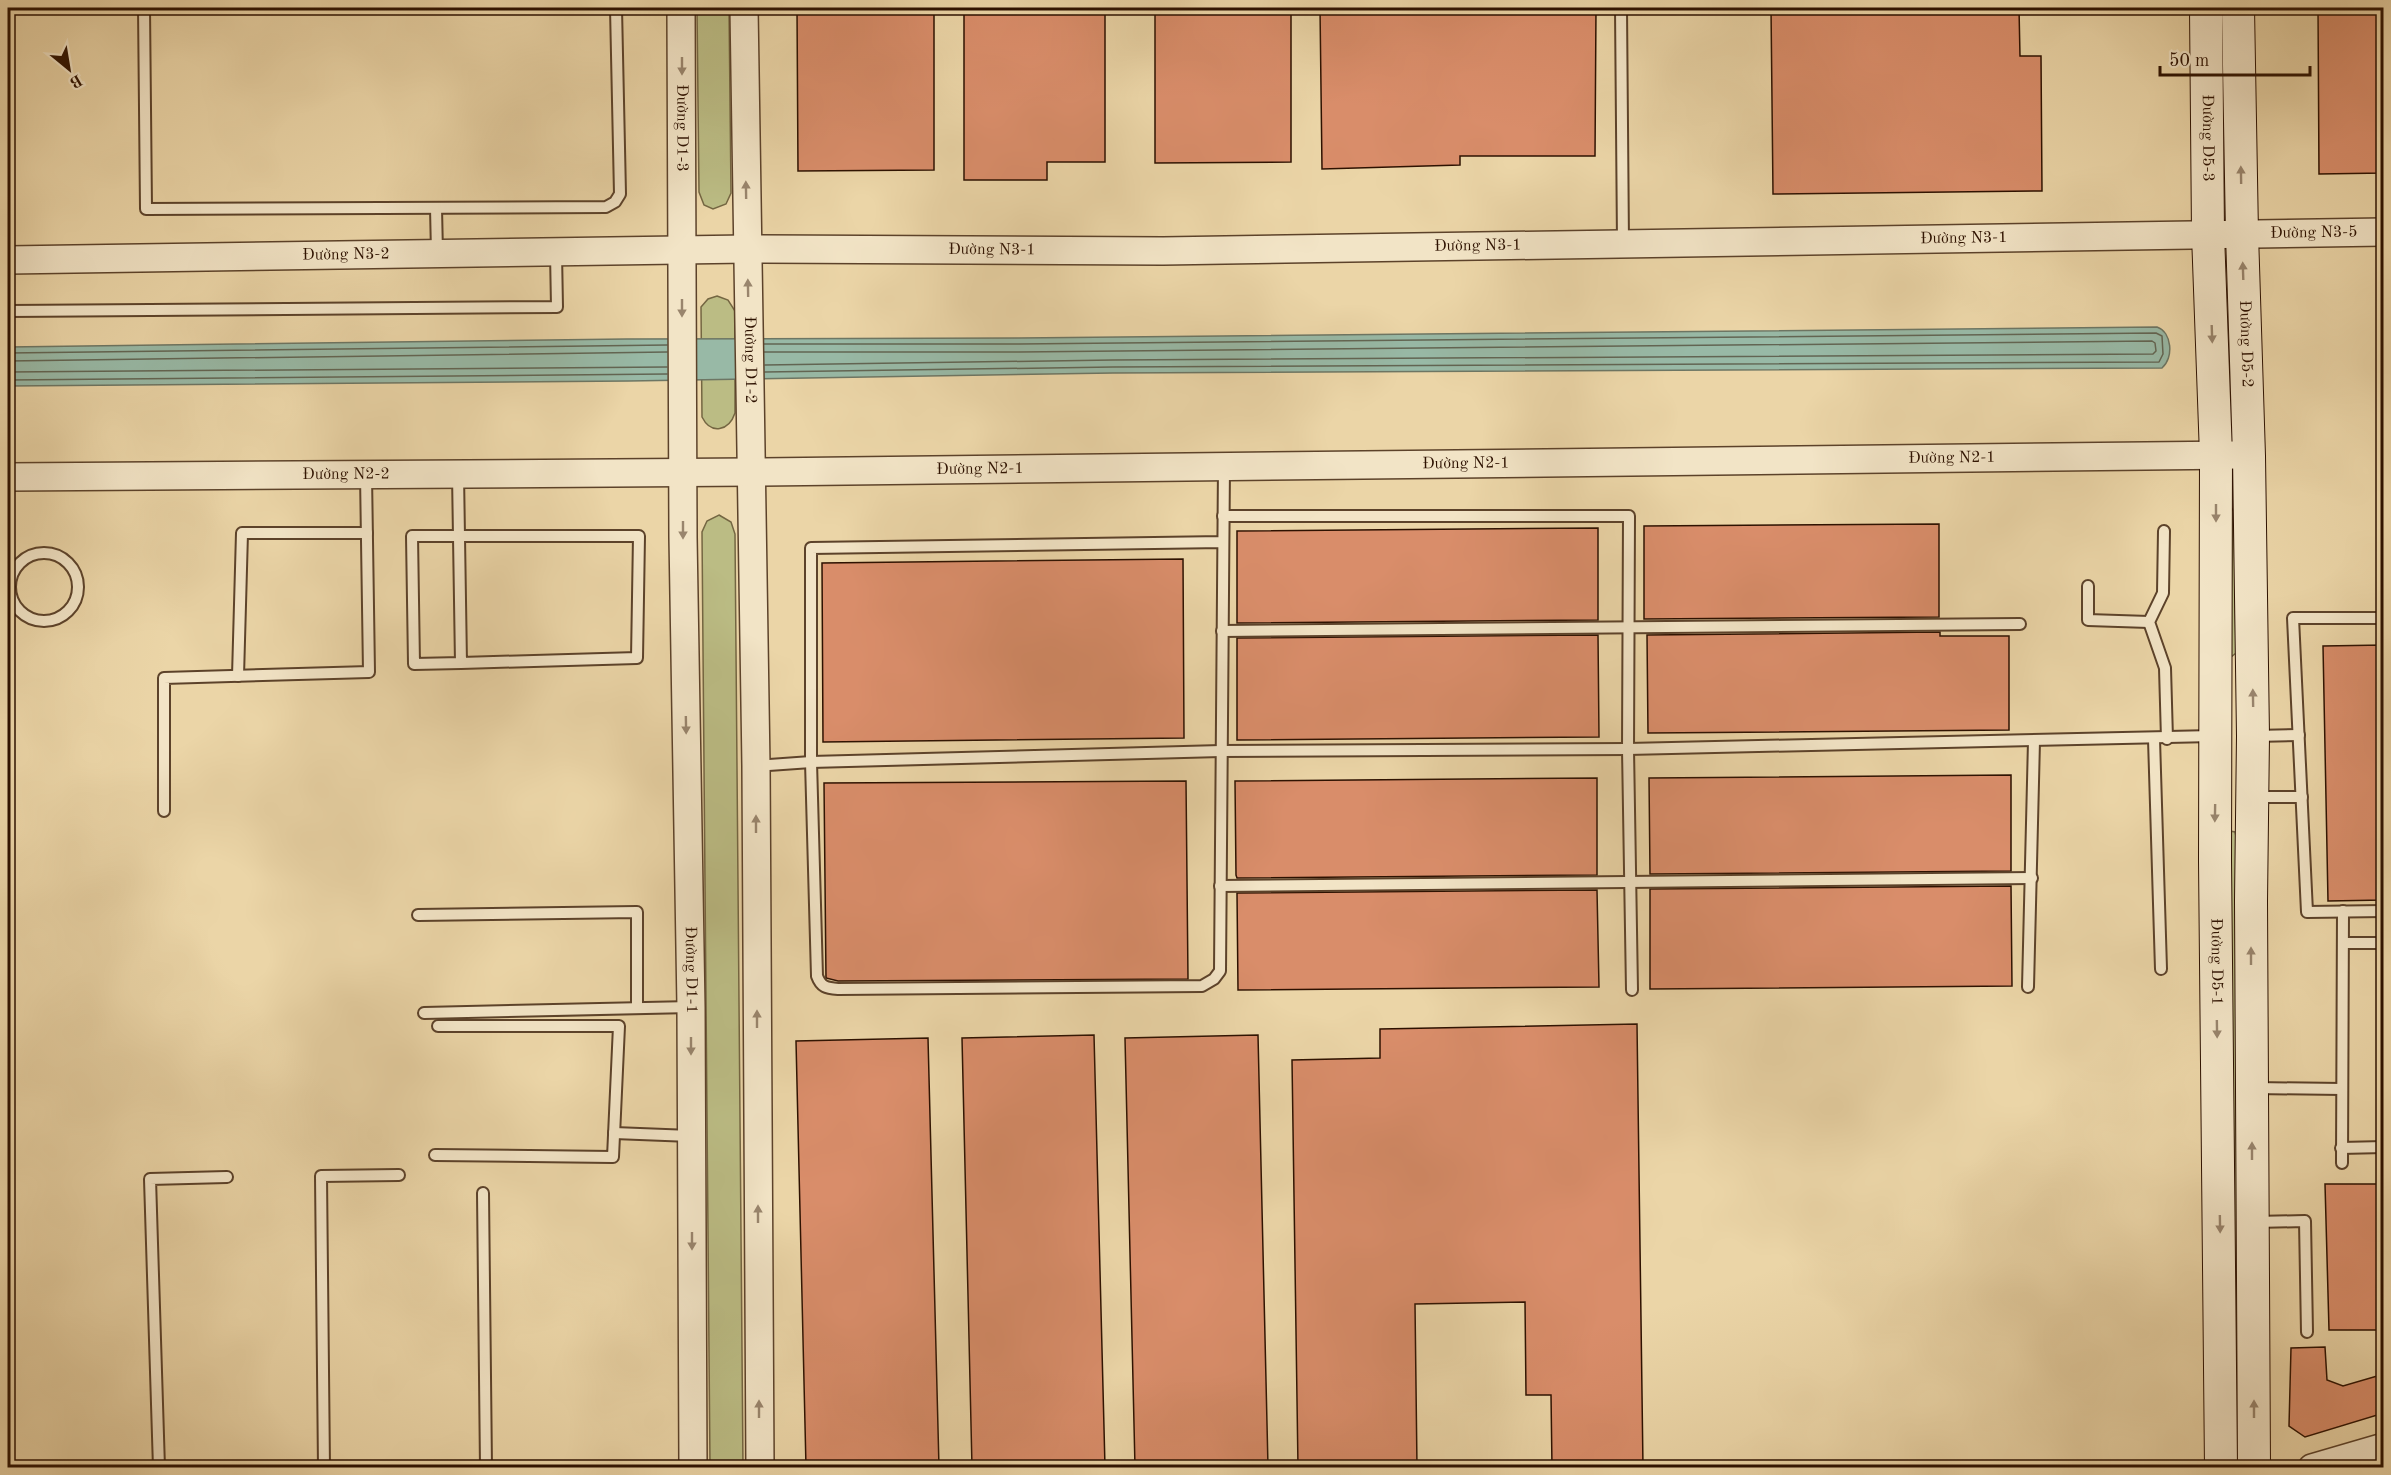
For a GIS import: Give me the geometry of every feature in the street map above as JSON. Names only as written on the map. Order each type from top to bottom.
[{"type":"main road","name":"Đường D5-3","points":[[2206,8],[2208,234]]},
{"type":"main road","name":"Đường D5-3","points":[[2238,8],[2242,234]]},
{"type":"main road","name":"Đường D5-2","points":[[2208,234],[2216,455]]},
{"type":"main road","name":"Đường D5-2","points":[[2242,234],[2249,456]]},
{"type":"main road","name":"Đường D5-1","points":[[2216,455],[2215,861],[2222,1467]]},
{"type":"main road","points":[[2249,456],[2253,751],[2254,1467]]},
{"type":"main road","points":[[2216,750],[2253,751]]},
{"type":"street","name":"Đường D1-3","points":[[681,8],[682,249]]},
{"type":"street","points":[[744,8],[747,249]]},
{"type":"street","name":"Đường N3-5","points":[[2208,234],[2384,232]]},
{"type":"street","name":"Đường N3-1","points":[[682,249],[1163,251],[2208,234]]},
{"type":"street","name":"Đường N3-2","points":[[8,260],[437,255],[682,249]]},
{"type":"street","points":[[682,249],[682,472]]},
{"type":"street","name":"Đường D1-2","points":[[747,249],[752,472]]},
{"type":"street","name":"Đường N2-1","points":[[682,472],[2249,456]]},
{"type":"street","name":"Đường N2-2","points":[[8,477],[682,472]]},
{"type":"street","name":"Đường D1-1","points":[[682,472],[691,1007],[693,1467]]},
{"type":"street","points":[[752,472],[760,1467]]},
{"type":"street","points":[[2312,1467],[2384,1447]]},
{"type":"lane","points":[[144,8],[146,210],[606,207],[615,202],[621,194],[616,8]]},
{"type":"lane","points":[[1621,8],[1623,243]]},
{"type":"lane","points":[[436,208],[437,255]]},
{"type":"lane","points":[[8,311],[557,307],[556,253]]},
{"type":"lane","points":[[1223,542],[811,548],[811,762],[817,976],[820,984],[825,988],[1202,986],[1214,979],[1220,971],[1224,465]]},
{"type":"lane","points":[[458,473],[461,663]]},
{"type":"lane","points":[[164,811],[164,678],[369,672],[366,474]]},
{"type":"lane","points":[[1223,516],[1629,516],[1628,749],[1632,990]]},
{"type":"lane","points":[[2164,531],[2163,593],[2149,622],[2165,668],[2168,739]]},
{"type":"lane","points":[[238,676],[242,534],[367,533]]},
{"type":"lane","points":[[412,536],[639,536],[637,658],[461,663],[414,664],[412,536]]},
{"type":"lane","points":[[46,553],[56,555],[73,569],[77,579],[75,601],[70,610],[61,617],[39,621],[29,618],[10,606],[8,584],[18,565],[26,558],[46,553]]},
{"type":"lane","points":[[2088,586],[2088,620],[2149,622]]},
{"type":"lane","points":[[2384,618],[2294,618],[2307,912],[2384,911]]},
{"type":"lane","points":[[1222,632],[2020,624]]},
{"type":"lane","points":[[2253,751],[2299,735]]},
{"type":"lane","points":[[756,766],[811,762],[1221,751],[1628,749],[2154,739],[2168,739],[2216,750]]},
{"type":"lane","points":[[2154,739],[2160,969]]},
{"type":"lane","points":[[2028,987],[2034,741]]},
{"type":"lane","points":[[2252,797],[2302,797]]},
{"type":"lane","points":[[1220,886],[2032,878]]},
{"type":"lane","points":[[417,915],[637,912],[637,1007]]},
{"type":"lane","points":[[2342,1163],[2343,912]]},
{"type":"lane","points":[[2343,943],[2384,943]]},
{"type":"lane","points":[[424,1013],[691,1007]]},
{"type":"lane","points":[[435,1155],[613,1157],[619,1026],[438,1026]]},
{"type":"lane","points":[[2252,1088],[2342,1089]]},
{"type":"lane","points":[[614,1133],[692,1136]]},
{"type":"lane","points":[[2341,1148],[2384,1147]]},
{"type":"lane","points":[[324,1467],[321,1176],[399,1175]]},
{"type":"lane","points":[[159,1467],[150,1179],[227,1177]]},
{"type":"lane","points":[[483,1193],[486,1467]]},
{"type":"lane","points":[[2252,1222],[2305,1221],[2307,1332]]},
{"type":"green space","points":[[697,8],[729,8],[731,193],[726,204],[713,209],[704,205],[699,192]]},
{"type":"green space","points":[[717,296],[728,300],[735,311],[735,413],[729,424],[720,428],[710,427],[702,417],[701,307],[708,299]]},
{"type":"green space","points":[[2231,507],[2234,512],[2236,653],[2230,658]]},
{"type":"green space","points":[[719,515],[731,522],[735,534],[743,1468],[710,1467],[702,532],[707,521]]},
{"type":"green space","points":[[2230,831],[2235,832],[2236,836],[2243,1468],[2233,1467]]},
{"type":"water","points":[[2157,327],[2166,334],[2170,346],[2166,364],[2162,368],[1113,373],[629,381],[8,386],[8,347],[626,339],[1019,338]]},
{"type":"building","points":[[797,8],[934,8],[934,170],[798,171]]},
{"type":"building","points":[[964,8],[1105,8],[1105,162],[1047,162],[1047,180],[964,180]]},
{"type":"building","points":[[1155,8],[1291,8],[1291,162],[1155,163]]},
{"type":"building","points":[[1320,8],[1596,8],[1595,156],[1460,156],[1460,165],[1322,169]]},
{"type":"building","points":[[1771,8],[2019,8],[2020,56],[2041,56],[2042,191],[1773,194]]},
{"type":"building","points":[[2318,8],[2384,8],[2384,173],[2319,174]]},
{"type":"building","points":[[1939,524],[1939,617],[1644,619],[1644,526]]},
{"type":"building","points":[[1598,528],[1598,620],[1237,623],[1237,531]]},
{"type":"building","points":[[1183,559],[1184,738],[823,742],[822,563]]},
{"type":"building","points":[[1940,632],[1940,636],[2009,636],[2009,730],[1648,733],[1647,635]]},
{"type":"building","points":[[1598,635],[1599,737],[1237,740],[1237,638]]},
{"type":"building","points":[[2384,645],[2384,900],[2328,901],[2323,646]]},
{"type":"building","points":[[2011,775],[2011,871],[1650,874],[1649,778]]},
{"type":"building","points":[[1597,778],[1597,875],[1237,878],[1236,875],[1235,781]]},
{"type":"building","points":[[1186,781],[1188,979],[838,981],[826,978],[824,783]]},
{"type":"building","points":[[2011,886],[2012,986],[1650,989],[1650,889]]},
{"type":"building","points":[[1597,890],[1599,987],[1238,990],[1237,893]]},
{"type":"building","points":[[1637,1024],[1643,1467],[1552,1467],[1551,1395],[1526,1395],[1525,1302],[1415,1304],[1417,1467],[1298,1467],[1292,1060],[1380,1058],[1380,1029]]},
{"type":"building","points":[[1094,1035],[1105,1467],[972,1467],[962,1038]]},
{"type":"building","points":[[1258,1035],[1268,1467],[1135,1467],[1125,1038]]},
{"type":"building","points":[[928,1038],[939,1467],[806,1467],[796,1041]]},
{"type":"building","points":[[2325,1184],[2384,1184],[2384,1330],[2329,1330]]},
{"type":"building","points":[[2325,1347],[2327,1380],[2343,1386],[2384,1374],[2384,1413],[2305,1437],[2289,1426],[2291,1348]]}]
